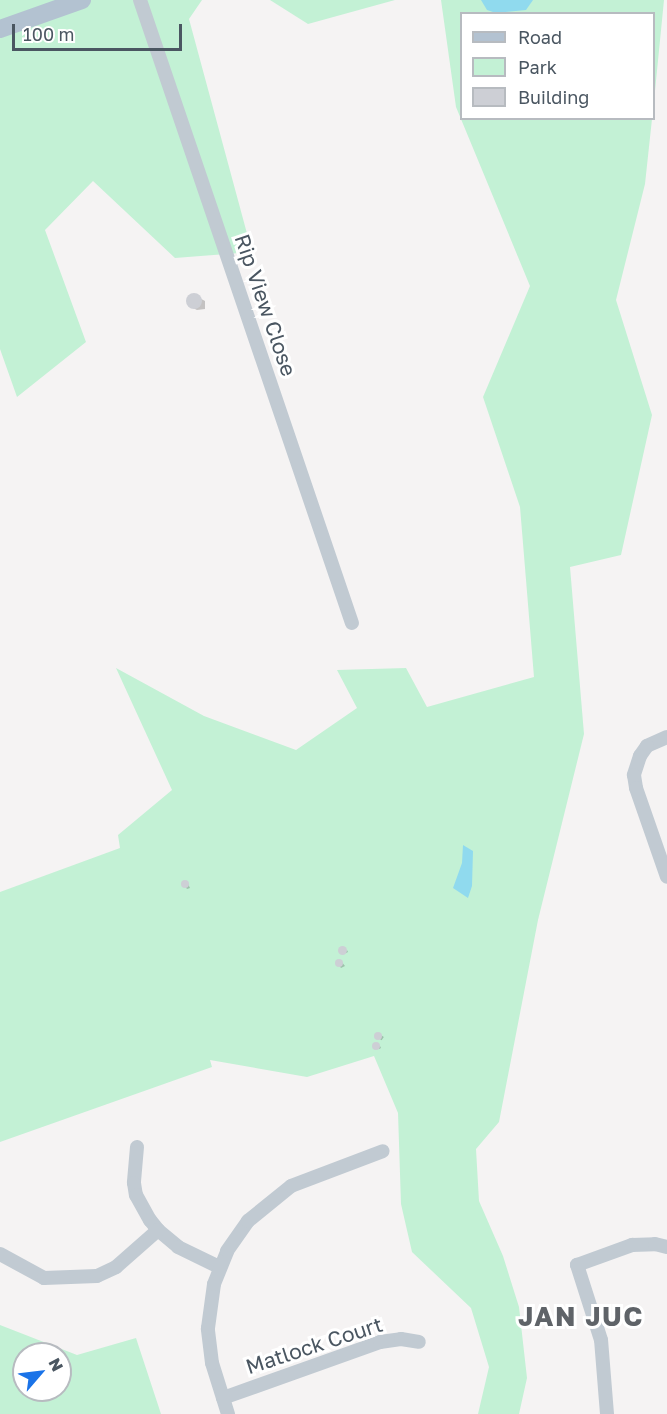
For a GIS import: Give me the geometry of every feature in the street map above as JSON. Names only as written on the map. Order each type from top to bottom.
[{"type":"main road","points":[[0,28],[82,0]]},
{"type":"street","name":"Rip View Close","points":[[140,0],[352,623]]},
{"type":"street","points":[[667,737],[647,746],[640,756],[634,775],[636,788],[667,877]]},
{"type":"street","points":[[137,1147],[133,1173],[136,1195],[158,1230],[178,1247],[219,1267]]},
{"type":"street","points":[[228,1414],[212,1364],[208,1328],[211,1298],[219,1267],[248,1221],[275,1197],[307,1178],[383,1151]]},
{"type":"street","points":[[0,1254],[44,1278],[97,1276],[116,1268],[158,1230]]},
{"type":"street","points":[[607,1414],[601,1340],[577,1265],[632,1245],[655,1244],[667,1247]]},
{"type":"street","name":"Matlock Court","points":[[223,1398],[380,1342],[401,1340],[419,1342]]},
{"type":"green space","points":[[0,0],[202,0],[189,19],[252,252],[175,258],[93,181],[45,230],[86,342],[17,397],[0,349]]},
{"type":"green space","points":[[270,0],[395,0],[308,24]]},
{"type":"green space","points":[[441,0],[664,0],[655,91],[655,12],[460,12],[460,117],[456,107]]},
{"type":"green space","points":[[461,120],[652,120],[645,184],[616,300],[652,415],[621,555],[570,567],[584,734],[538,920],[499,1122],[476,1149],[479,1201],[503,1256],[519,1307],[527,1378],[519,1414],[478,1414],[489,1367],[471,1308],[412,1252],[401,1204],[398,1113],[374,1056],[307,1077],[210,1060],[212,1067],[0,1142],[0,892],[120,848],[118,835],[172,790],[116,668],[204,716],[296,750],[357,708],[337,670],[406,668],[427,707],[534,677],[520,507],[483,397],[530,286]]},
{"type":"green space","points":[[0,1325],[44,1342],[12,1342],[12,1402],[72,1402],[72,1353],[77,1355],[136,1338],[161,1414],[0,1414]]},
{"type":"water","points":[[481,0],[533,0],[526,10],[493,12],[487,10]]},
{"type":"water","points":[[463,845],[473,851],[472,886],[468,898],[453,888],[462,863]]},
{"type":"building","points":[[194,293],[202,301],[194,309],[186,301]]},
{"type":"building","points":[[185,880],[189,884],[185,888],[181,884]]},
{"type":"building","points":[[342,946],[346,950],[342,954],[338,950]]},
{"type":"building","points":[[339,959],[343,963],[339,967],[335,963]]},
{"type":"building","points":[[378,1032],[382,1036],[378,1040],[374,1036]]},
{"type":"building","points":[[376,1042],[380,1046],[376,1050],[372,1046]]},
{"type":"district","name":"JAN JUC","points":[[581,1317]]}]
